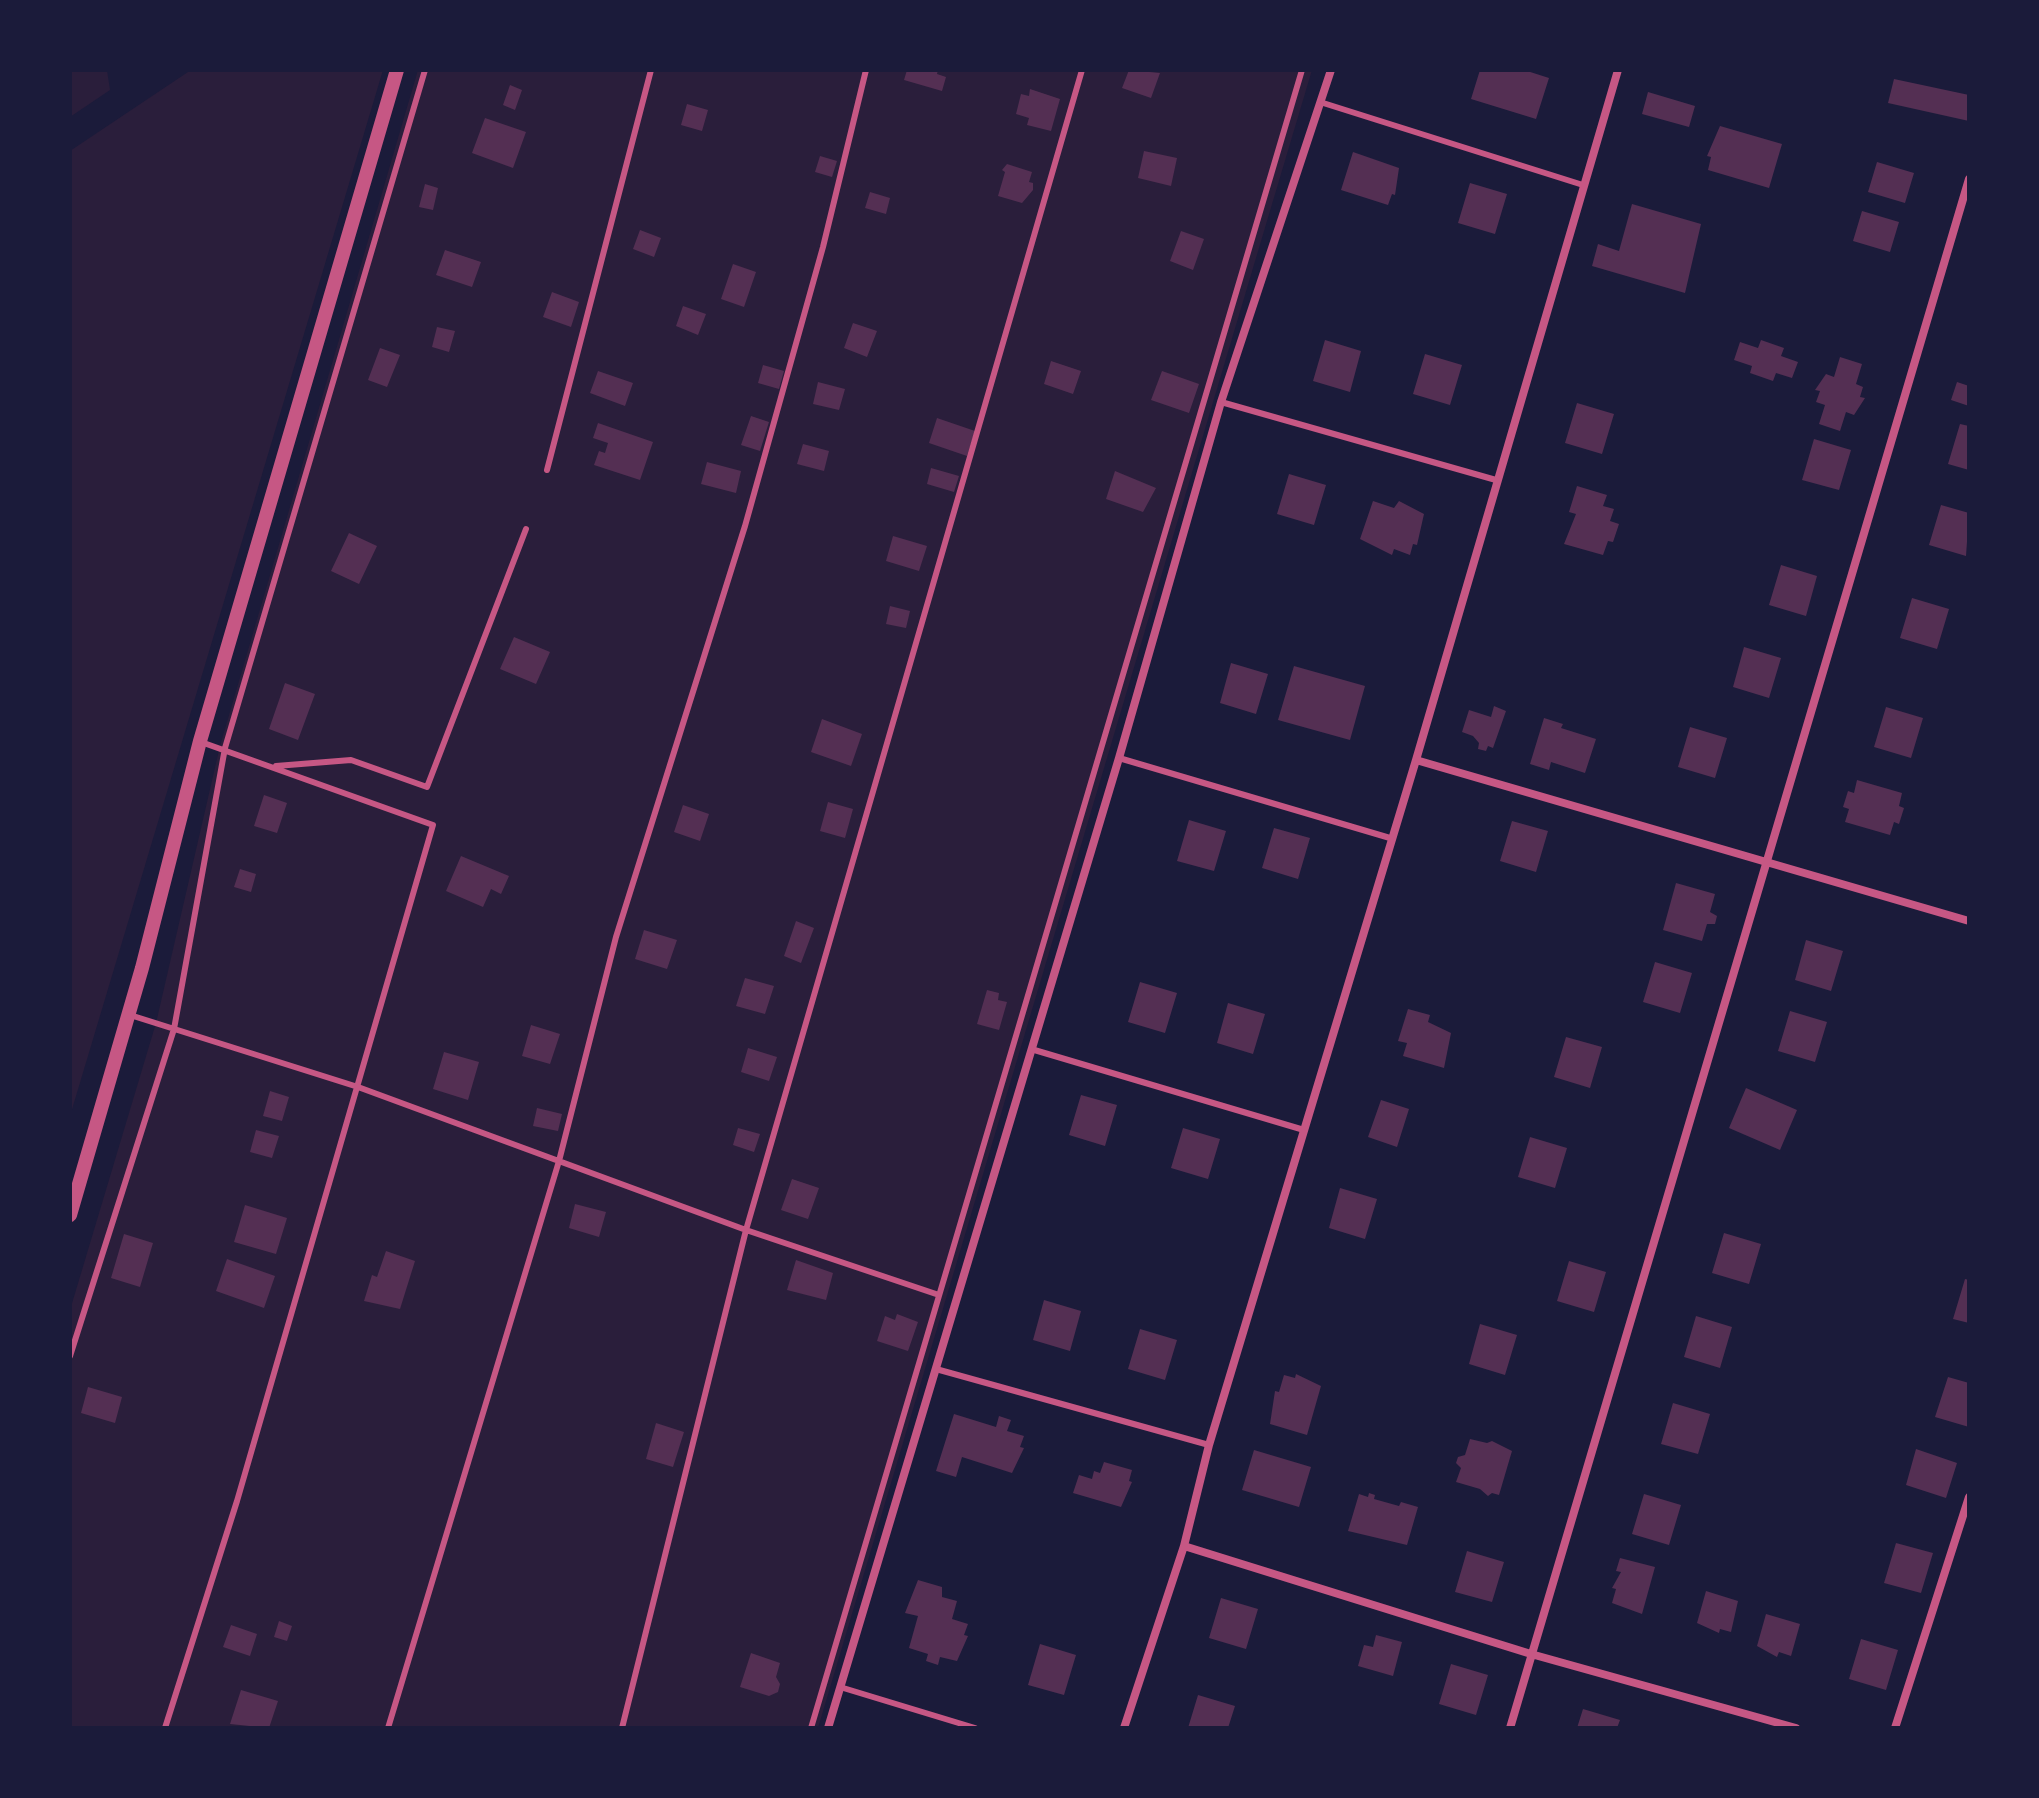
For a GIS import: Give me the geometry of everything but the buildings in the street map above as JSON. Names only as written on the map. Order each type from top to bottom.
[{"type":"street","points":[[70,1215],[128,1014],[200,741],[397,70]]},
{"type":"street","points":[[828,1728],[1119,758],[1221,402],[1331,70]]},
{"type":"street","points":[[1124,1728],[1184,1546],[1209,1445],[1416,760],[1618,70]]},
{"type":"street","points":[[1510,1728],[1969,179]]},
{"type":"street","points":[[1416,760],[1969,921]]},
{"type":"street","points":[[1895,1728],[1969,1497]]},
{"type":"street","points":[[1184,1546],[1531,1654],[1796,1728]]},
{"type":"lane","points":[[70,1356],[174,1029],[225,748],[425,70]]},
{"type":"lane","points":[[547,470],[651,70]]},
{"type":"lane","points":[[388,1728],[559,1161],[616,937],[745,526],[823,247],[866,70]]},
{"type":"lane","points":[[622,1728],[746,1230],[1082,70]]},
{"type":"lane","points":[[811,1728],[1302,70]]},
{"type":"lane","points":[[1320,102],[1583,185]]},
{"type":"lane","points":[[1221,402],[1496,480]]},
{"type":"lane","points":[[273,766],[351,760],[427,787],[526,529]]},
{"type":"lane","points":[[165,1728],[237,1501],[433,825],[200,741]]},
{"type":"lane","points":[[1119,758],[1390,838]]},
{"type":"lane","points":[[128,1014],[358,1087],[746,1230],[939,1295]]},
{"type":"lane","points":[[1031,1049],[1304,1130]]},
{"type":"lane","points":[[936,1369],[1209,1445]]},
{"type":"lane","points":[[840,1687],[975,1728]]},
{"type":"shaded area","points":[[70,70],[107,70],[110,90],[70,117]]},
{"type":"shaded area","points":[[191,70],[383,70],[70,1116],[70,151]]},
{"type":"shaded area","points":[[418,70],[1312,70],[818,1728],[70,1728],[70,1310],[156,1023],[220,746]]}]
